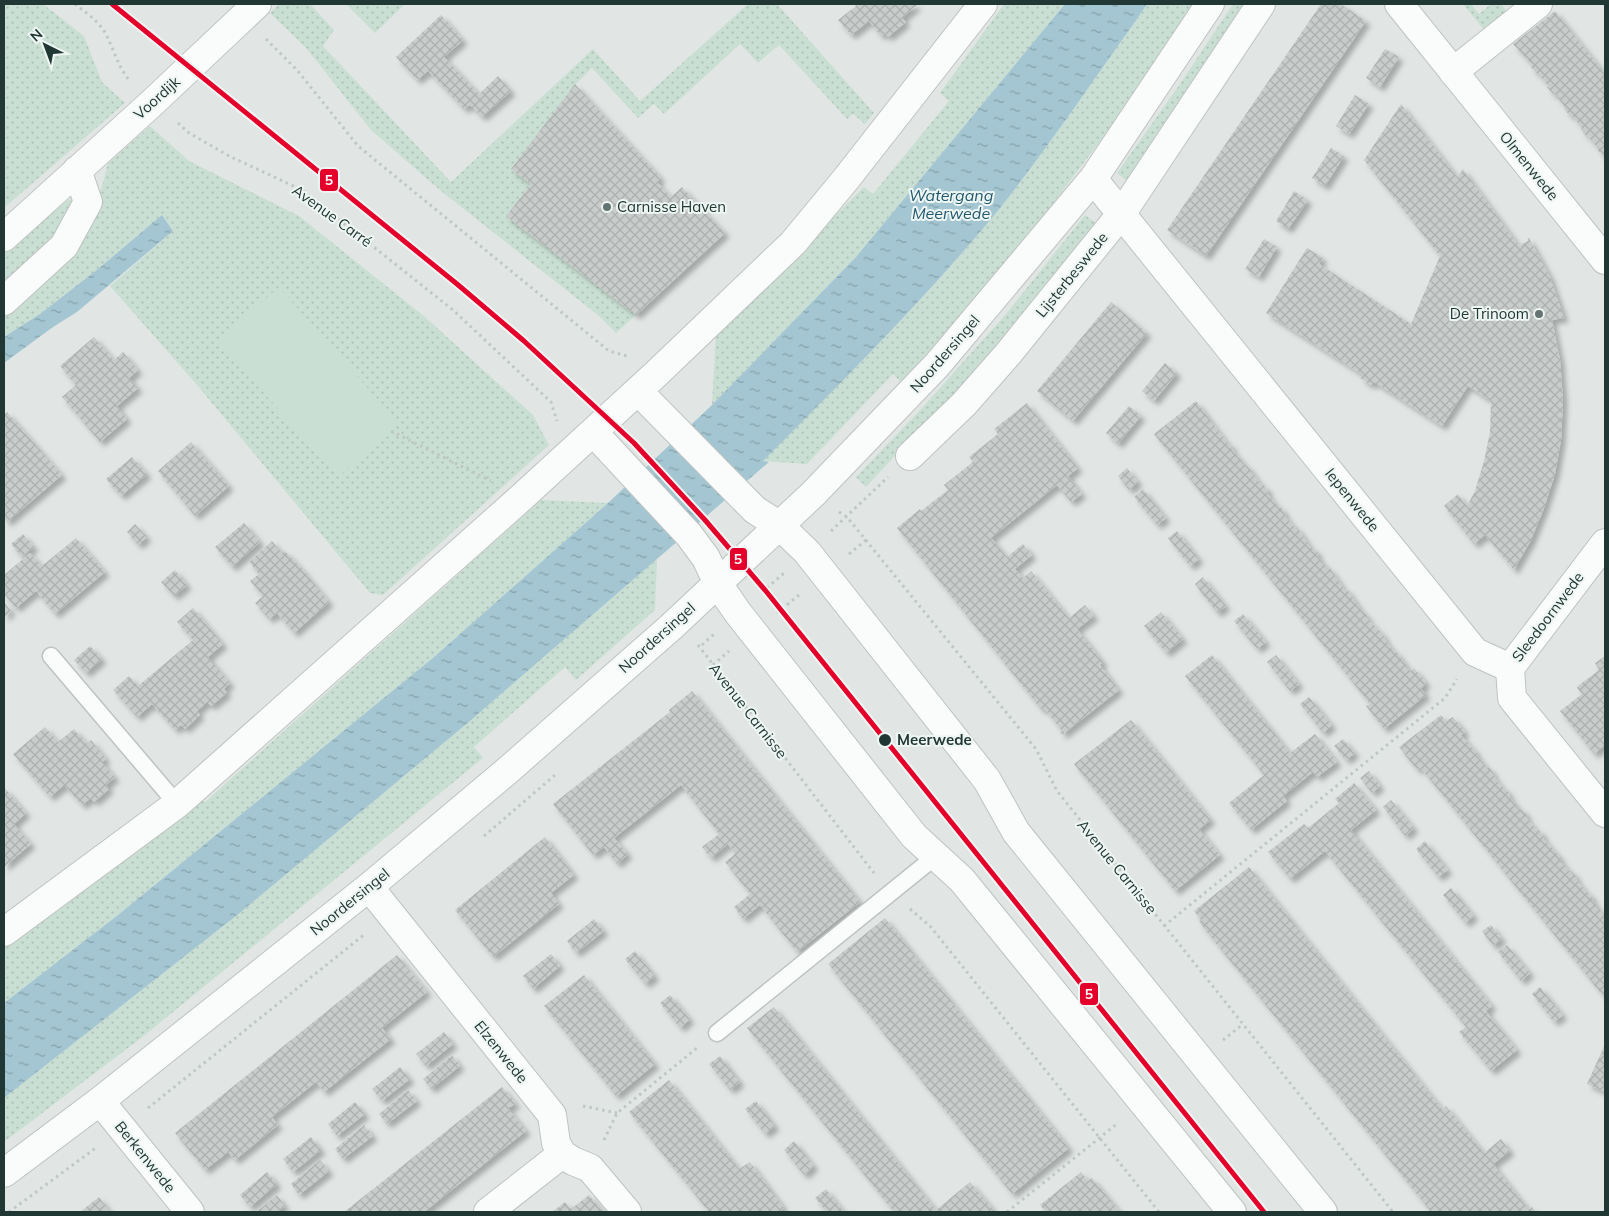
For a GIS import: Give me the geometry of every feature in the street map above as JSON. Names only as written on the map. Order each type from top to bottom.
[{"type":"street","points":[[4,932],[177,804],[522,497],[647,382],[793,243],[846,179],[983,4]]},
{"type":"street","name":"Noordersingel","points":[[4,1173],[100,1101],[369,887],[507,771],[686,614],[780,526],[937,365],[1093,179],[1210,4]]},
{"type":"street","name":"Lijsterbeswede","points":[[910,456],[964,404],[1008,354],[1122,213],[1262,4]]},
{"type":"street","name":"Olmenwede","points":[[1399,4],[1605,260]]},
{"type":"street","points":[[1453,72],[1538,4]]},
{"type":"street","name":"Voordijk","points":[[4,236],[250,11]]},
{"type":"street","points":[[4,300],[64,246],[88,202],[77,170]]},
{"type":"street","name":"Iepenwede","points":[[1093,179],[1474,652],[1510,668]]},
{"type":"street","points":[[647,382],[680,432],[735,491],[754,510],[780,526],[807,552],[987,780],[1016,832],[1323,1212]]},
{"type":"street","points":[[586,439],[633,476],[689,534],[706,558],[718,584],[745,623],[914,836],[962,880],[1232,1212]]},
{"type":"street","name":"Sleedoornwede","points":[[1510,668],[1605,543]]},
{"type":"street","points":[[1510,668],[1512,698],[1605,813]]},
{"type":"street","name":"Elzenwede","points":[[369,887],[552,1115],[556,1143],[562,1154]]},
{"type":"street","name":"Berkenwede","points":[[100,1101],[190,1212]]},
{"type":"street","points":[[488,1212],[562,1154],[572,1162],[590,1168],[627,1212]]},
{"type":"lane","points":[[51,656],[177,804]]},
{"type":"lane","points":[[717,1032],[936,856]]},
{"type":"path","name":"Avenue Carré","points":[[75,4],[104,31],[120,70],[152,102],[190,132],[229,156],[302,190],[453,310],[551,402],[558,423],[586,439]]},
{"type":"path","points":[[250,11],[358,146],[609,351],[640,359],[647,382]]},
{"type":"path","points":[[391,431],[522,497]]},
{"type":"path","points":[[847,517],[910,456]]},
{"type":"path","name":"Avenue Carnisse","points":[[813,494],[847,517],[1036,749],[1056,791],[1393,1212]]},
{"type":"path","name":"Avenue Carnisse","points":[[699,648],[745,623],[807,552],[847,517]]},
{"type":"path","points":[[712,665],[745,623],[824,574],[866,540]]},
{"type":"path","name":"Avenue Carnisse","points":[[686,614],[699,648],[882,884],[930,926],[1160,1212]]},
{"type":"path","points":[[1164,926],[1445,698],[1474,652]]},
{"type":"path","points":[[590,1168],[616,1113],[717,1032]]},
{"type":"green space","points":[[4,4],[43,4],[84,36],[102,82],[125,103],[4,208]]},
{"type":"green space","points":[[279,4],[310,4],[334,30],[323,46],[451,182],[593,49],[640,101],[748,4],[777,4],[874,113],[865,124],[853,114],[847,119],[779,45],[758,63],[740,44],[664,114],[654,104],[638,118],[592,68],[575,85],[511,169],[531,184],[506,216],[636,315],[616,333],[599,316],[441,191],[371,130],[307,49],[270,13]]},
{"type":"green space","points":[[346,4],[405,4],[375,33]]},
{"type":"green space","points":[[1004,4],[1065,4],[856,257],[712,405],[716,332],[864,187],[873,194],[949,101],[940,93]]},
{"type":"green space","points":[[1147,4],[1194,4],[1123,111],[975,302],[902,383],[893,374],[807,464],[763,461],[905,316],[987,224],[1044,150]]},
{"type":"green space","points":[[1233,4],[1249,4],[1128,182],[1117,173],[1180,84]]},
{"type":"green space","points":[[1463,4],[1471,4],[1479,14],[1491,4],[1501,4],[1508,13],[1485,31]]},
{"type":"green space","points":[[150,126],[189,161],[299,216],[425,317],[533,415],[549,445],[383,595],[370,593],[197,385],[110,286],[173,231],[162,215],[98,269],[40,314],[4,337],[4,310],[75,248],[93,222],[108,163]]},
{"type":"green space","points":[[69,199],[72,201],[67,221],[60,235],[4,288],[4,253]]},
{"type":"green space","points":[[1085,215],[1096,223],[992,352],[866,487],[856,477],[923,407],[1006,314]]},
{"type":"green space","points":[[279,287],[399,424],[338,477],[218,341]]},
{"type":"green space","points":[[541,500],[608,503],[434,657],[118,915],[4,1003],[4,943],[198,795],[205,802]]},
{"type":"green space","points":[[657,559],[655,610],[576,680],[565,667],[474,747],[483,758],[145,1035],[4,1142],[4,1098],[236,916],[470,721]]},
{"type":"water","name":"Watergang Meerwede","points":[[1065,4],[1147,4],[1007,200],[906,315],[763,461],[769,462],[470,721],[236,916],[4,1098],[4,1003],[118,915],[434,657],[608,503],[712,405],[856,257]]},
{"type":"water","points":[[162,215],[173,231],[77,312],[4,363],[4,337],[40,314],[98,269]]},
{"type":"building","points":[[854,4],[917,5],[902,18],[906,22],[888,37],[885,33],[881,36],[869,21],[851,35],[838,20],[856,6]]},
{"type":"building","points":[[1321,4],[1341,4],[1366,21],[1206,256],[1167,230]]},
{"type":"building","points":[[1555,11],[1605,74],[1605,157],[1597,150],[1599,149],[1586,136],[1571,114],[1569,115],[1554,93],[1531,67],[1532,65],[1513,44]]},
{"type":"building","points":[[441,15],[463,40],[444,57],[479,94],[498,76],[511,91],[482,117],[470,105],[464,109],[428,71],[417,80],[396,57]]},
{"type":"building","points":[[1385,49],[1399,57],[1380,87],[1366,78]]},
{"type":"building","name":"Carnisse Haven","points":[[575,84],[661,178],[657,182],[671,197],[682,187],[725,233],[636,315],[506,216],[531,184],[511,169]]},
{"type":"building","points":[[1355,95],[1369,104],[1349,134],[1336,126]]},
{"type":"building","points":[[1401,104],[1457,177],[1463,169],[1519,246],[1529,240],[1527,239],[1529,238],[1550,277],[1564,318],[1552,320],[1560,360],[1563,400],[1561,440],[1555,474],[1531,540],[1514,570],[1485,535],[1474,544],[1444,506],[1458,494],[1467,506],[1475,491],[1490,432],[1491,401],[1468,386],[1442,426],[1374,382],[1371,385],[1360,378],[1363,375],[1266,313],[1307,248],[1323,258],[1319,264],[1411,324],[1440,256],[1364,160]]},
{"type":"building","points":[[1331,148],[1344,156],[1325,186],[1312,178]]},
{"type":"building","points":[[1294,191],[1308,200],[1288,229],[1276,221]]},
{"type":"building","points":[[1264,239],[1277,247],[1259,277],[1245,269]]},
{"type":"building","points":[[1111,302],[1147,333],[1073,421],[1037,391]]},
{"type":"building","points":[[94,337],[114,360],[123,352],[138,370],[129,378],[138,388],[117,406],[127,419],[100,442],[62,397],[76,385],[60,366]]},
{"type":"building","points":[[1165,363],[1177,373],[1154,401],[1142,391]]},
{"type":"building","points":[[1196,401],[1229,445],[1233,446],[1231,448],[1247,465],[1262,486],[1264,485],[1269,492],[1267,493],[1279,508],[1280,506],[1295,528],[1297,527],[1311,548],[1319,554],[1317,556],[1329,570],[1330,568],[1344,589],[1347,589],[1361,610],[1368,616],[1367,618],[1385,637],[1394,652],[1396,651],[1410,671],[1414,668],[1426,683],[1421,689],[1426,695],[1384,729],[1366,706],[1370,704],[1154,434]]},
{"type":"building","points":[[1027,403],[1078,468],[1068,476],[1082,494],[1071,502],[1057,485],[991,538],[1007,557],[1023,544],[1032,555],[1015,569],[1023,578],[1031,571],[1069,618],[1085,605],[1094,616],[1077,629],[1103,662],[1100,665],[1119,690],[1062,735],[1060,733],[1062,731],[1044,708],[1042,710],[1040,708],[897,528],[948,490],[944,485],[973,462],[969,457],[998,434],[994,429]]},
{"type":"building","points":[[1129,406],[1141,416],[1118,444],[1106,433]]},
{"type":"building","points":[[7,412],[62,475],[7,522],[4,518],[4,415]]},
{"type":"building","points":[[191,442],[229,486],[195,516],[158,471]]},
{"type":"building","points":[[132,457],[147,474],[121,496],[106,479]]},
{"type":"building","points":[[1127,468],[1138,482],[1129,490],[1118,476]]},
{"type":"building","points":[[1143,489],[1166,518],[1157,525],[1134,497]]},
{"type":"building","points":[[244,523],[260,542],[232,567],[215,547]]},
{"type":"building","points":[[135,524],[147,537],[138,545],[127,532]]},
{"type":"building","points":[[1177,531],[1199,559],[1190,566],[1168,538]]},
{"type":"building","points":[[23,534],[34,547],[22,557],[11,544]]},
{"type":"building","points":[[76,538],[105,572],[55,614],[36,591],[16,608],[4,594],[4,575],[30,553],[42,566]]},
{"type":"building","points":[[272,541],[282,553],[285,551],[302,569],[329,602],[294,633],[277,613],[269,619],[255,603],[263,596],[250,581],[259,574],[249,562]]},
{"type":"building","points":[[175,570],[187,585],[174,596],[161,582]]},
{"type":"building","points":[[1203,577],[1226,606],[1217,613],[1195,584]]},
{"type":"building","points":[[4,602],[11,611],[4,617]]},
{"type":"building","points":[[193,608],[223,644],[208,657],[230,683],[224,689],[227,693],[211,706],[207,702],[197,711],[200,715],[185,729],[181,725],[175,730],[152,704],[137,717],[113,690],[129,676],[138,686],[193,640],[177,622]]},
{"type":"building","points":[[1161,612],[1183,639],[1166,653],[1144,626]]},
{"type":"building","points":[[1243,614],[1266,642],[1257,649],[1234,621]]},
{"type":"building","points":[[90,646],[102,659],[86,673],[74,660]]},
{"type":"building","points":[[1212,655],[1290,753],[1315,734],[1337,762],[1317,777],[1313,772],[1283,796],[1287,801],[1251,830],[1229,803],[1264,775],[1185,676]]},
{"type":"building","points":[[1276,655],[1299,684],[1290,691],[1267,662]]},
{"type":"building","points":[[1605,656],[1605,745],[1594,754],[1560,711],[1582,694],[1577,688],[1578,686],[1599,670],[1595,663]]},
{"type":"building","points":[[692,691],[860,902],[797,952],[760,905],[743,919],[734,907],[750,894],[725,862],[735,854],[728,844],[711,858],[702,847],[719,834],[681,785],[614,838],[628,854],[617,864],[604,847],[593,855],[553,804],[670,712],[669,710]]},
{"type":"building","points":[[1309,697],[1332,725],[1323,733],[1300,704]]},
{"type":"building","points":[[1441,715],[1446,721],[1453,717],[1465,732],[1461,735],[1487,768],[1489,767],[1520,810],[1522,809],[1527,815],[1526,817],[1537,831],[1538,829],[1544,836],[1543,838],[1570,872],[1577,877],[1576,879],[1593,898],[1592,900],[1603,914],[1605,912],[1605,994],[1603,996],[1420,767],[1417,770],[1399,747]]},
{"type":"building","points":[[1131,720],[1211,820],[1199,829],[1220,855],[1175,891],[1074,764]]},
{"type":"building","points":[[45,727],[58,742],[74,729],[87,744],[91,740],[106,759],[102,762],[115,777],[106,785],[109,789],[94,802],[91,798],[82,805],[64,785],[50,797],[13,754]]},
{"type":"building","points":[[1343,739],[1355,753],[1346,760],[1334,746]]},
{"type":"building","points":[[1369,771],[1380,786],[1372,793],[1360,778]]},
{"type":"building","points":[[1354,783],[1376,810],[1351,830],[1492,1006],[1486,1011],[1517,1050],[1491,1071],[1459,1032],[1466,1027],[1325,851],[1290,879],[1268,852],[1304,824],[1308,828],[1339,803],[1335,799]]},
{"type":"building","points":[[4,787],[26,813],[14,824],[31,844],[4,867]]},
{"type":"building","points":[[1391,800],[1414,828],[1405,836],[1383,807]]},
{"type":"building","points":[[545,837],[574,875],[551,893],[559,904],[493,957],[455,910]]},
{"type":"building","points":[[1425,841],[1448,870],[1438,877],[1416,849]]},
{"type":"building","points":[[1249,867],[1442,1109],[1446,1106],[1484,1153],[1501,1139],[1510,1151],[1493,1164],[1529,1210],[1532,1207],[1536,1212],[1431,1212],[1199,922],[1201,920],[1194,911]]},
{"type":"building","points":[[1451,888],[1474,916],[1465,923],[1443,895]]},
{"type":"building","points":[[885,918],[1069,1148],[1012,1194],[828,964]]},
{"type":"building","points":[[594,919],[604,931],[576,953],[567,941]]},
{"type":"building","points":[[1491,925],[1502,939],[1493,946],[1482,931]]},
{"type":"building","points":[[1507,945],[1530,973],[1521,981],[1498,952]]},
{"type":"building","points":[[635,951],[655,976],[645,984],[625,959]]},
{"type":"building","points":[[551,954],[560,966],[533,989],[523,976]]},
{"type":"building","points":[[397,955],[427,992],[382,1028],[391,1039],[324,1092],[316,1082],[272,1117],[278,1125],[235,1160],[228,1152],[205,1170],[175,1133]]},
{"type":"building","points":[[584,975],[655,1064],[616,1096],[544,1006]]},
{"type":"building","points":[[1540,987],[1563,1015],[1554,1022],[1532,994]]},
{"type":"building","points":[[670,995],[690,1019],[680,1028],[660,1003]]},
{"type":"building","points":[[774,1007],[936,1210],[970,1182],[993,1209],[989,1212],[894,1212],[747,1028]]},
{"type":"building","points":[[444,1032],[453,1044],[426,1066],[416,1054]]},
{"type":"building","points":[[1605,1044],[1605,1092],[1587,1084]]},
{"type":"building","points":[[452,1055],[460,1066],[431,1089],[423,1079]]},
{"type":"building","points":[[720,1056],[740,1082],[730,1090],[709,1064]]},
{"type":"building","points":[[400,1067],[410,1079],[382,1101],[372,1089]]},
{"type":"building","points":[[669,1080],[739,1169],[750,1162],[784,1208],[779,1212],[709,1212],[629,1112]]},
{"type":"building","points":[[502,1087],[516,1104],[508,1108],[526,1131],[424,1212],[344,1212]]},
{"type":"building","points":[[408,1090],[417,1101],[387,1124],[379,1114]]},
{"type":"building","points":[[756,1101],[775,1126],[765,1134],[745,1109]]},
{"type":"building","points":[[355,1102],[365,1114],[337,1136],[328,1124]]},
{"type":"building","points":[[364,1125],[373,1136],[343,1159],[335,1149]]},
{"type":"building","points":[[311,1137],[321,1150],[293,1172],[283,1159]]},
{"type":"building","points":[[794,1141],[814,1166],[804,1175],[784,1150]]},
{"type":"building","points":[[320,1160],[329,1171],[299,1195],[291,1184]]},
{"type":"building","points":[[267,1172],[277,1184],[250,1207],[240,1195]]},
{"type":"building","points":[[1081,1172],[1088,1181],[1092,1178],[1120,1212],[1046,1212],[1040,1205]]},
{"type":"building","points":[[826,1189],[844,1212],[827,1212],[815,1198]]},
{"type":"building","points":[[277,1195],[285,1206],[277,1212],[256,1212]]},
{"type":"building","points":[[589,1195],[603,1212],[552,1212],[565,1202],[571,1209]]},
{"type":"building","points":[[99,1197],[110,1212],[80,1212]]},
{"type":"transit line","name":"5","points":[[112,4],[457,284],[524,341],[634,443],[705,520],[765,590],[1264,1212]]},
{"type":"place","name":"Carnisse Haven","points":[[607,207]]},
{"type":"place","name":"De Trinoom","points":[[1539,314]]},
{"type":"place","name":"Meerwede","points":[[885,740]]}]
